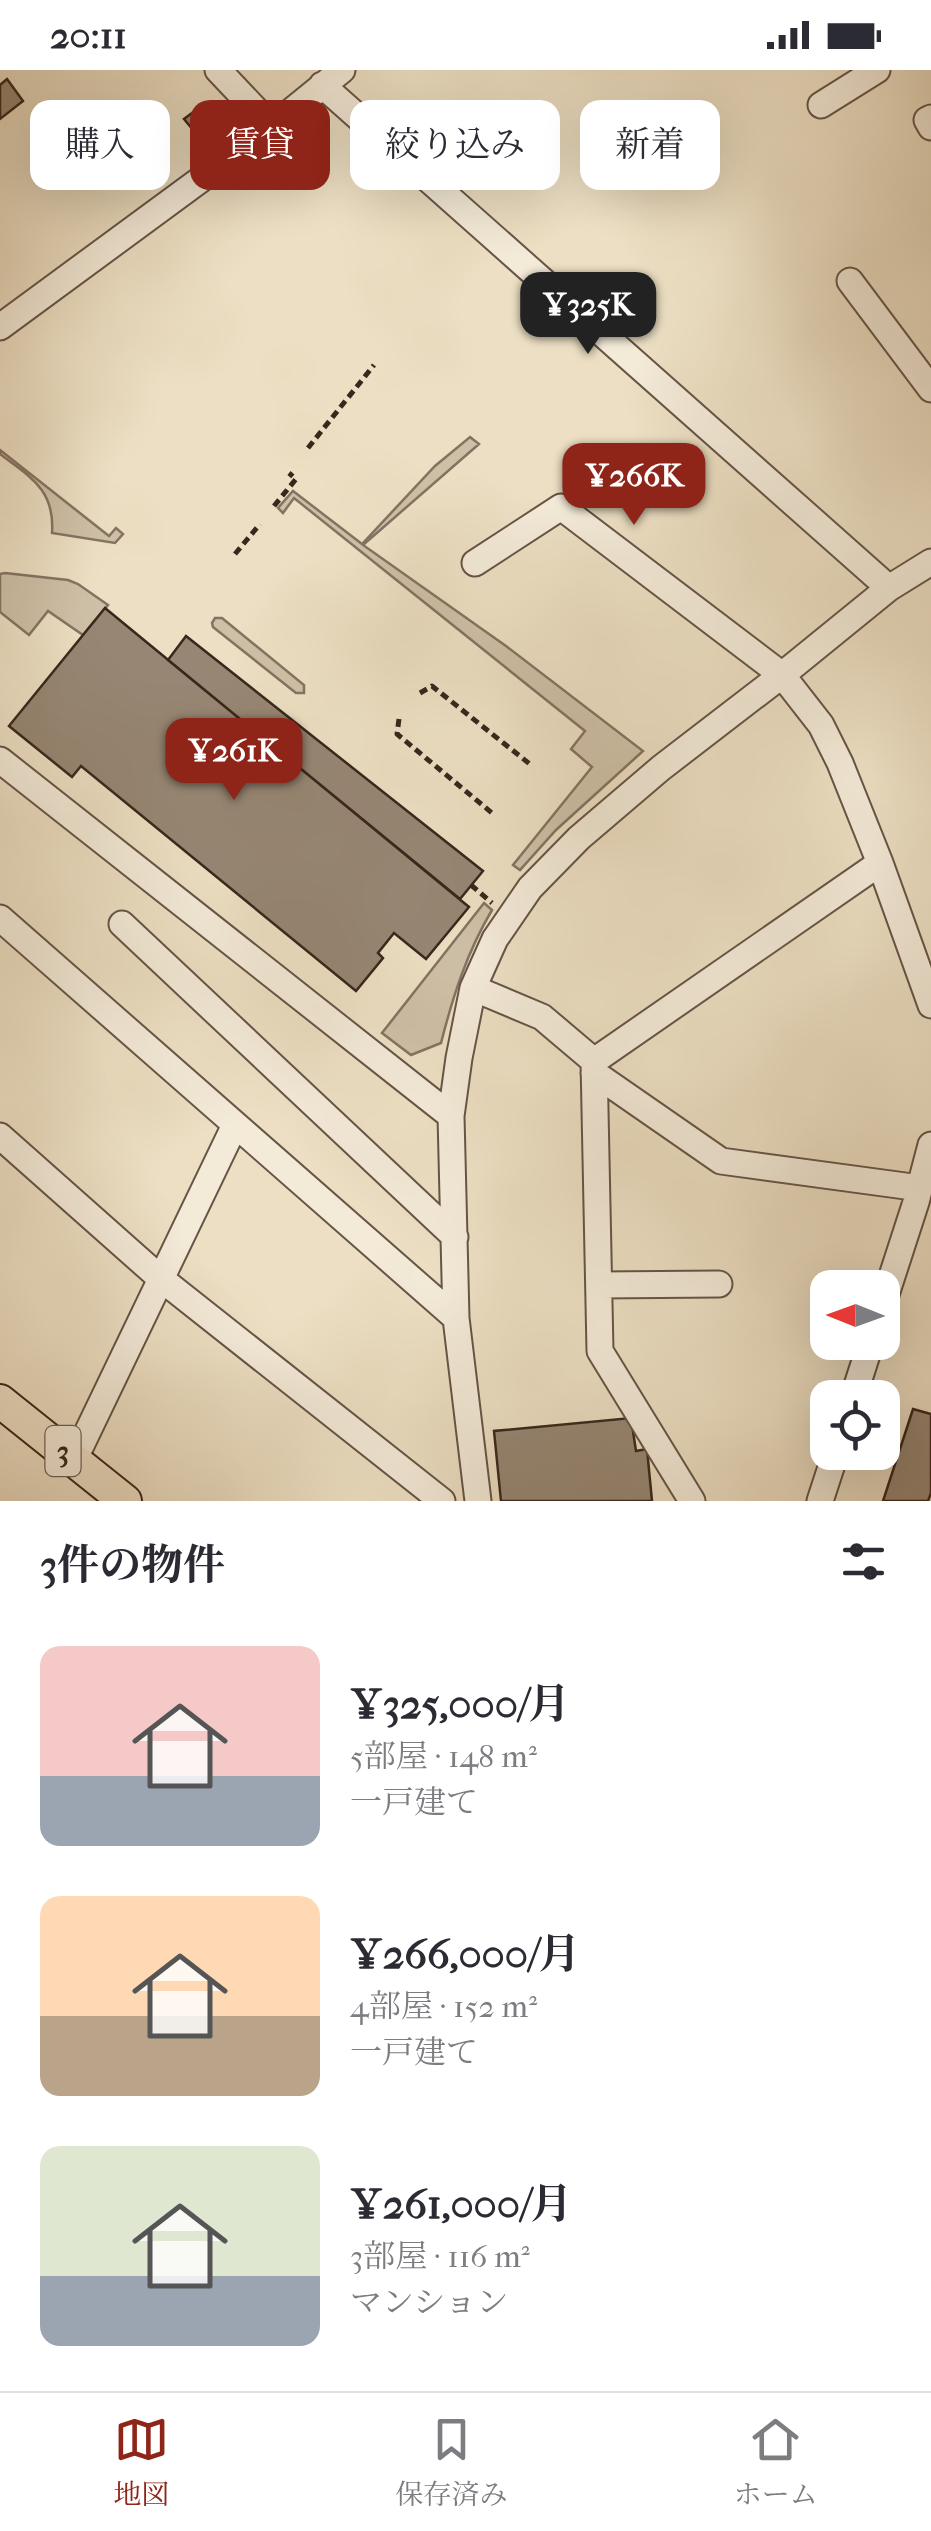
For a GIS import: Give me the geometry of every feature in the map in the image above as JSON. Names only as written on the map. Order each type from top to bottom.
[{"type":"main road","name":"3","points":[[0,1401],[125,1501]]},
{"type":"street","points":[[218,70],[246,100]]},
{"type":"street","points":[[821,105],[877,70]]},
{"type":"street","points":[[305,100],[332,78],[889,588]]},
{"type":"street","points":[[931,118],[927,120],[931,127]]},
{"type":"street","points":[[0,326],[190,187]]},
{"type":"street","points":[[850,281],[920,354],[931,389]]},
{"type":"street","points":[[475,563],[562,507],[782,675],[821,724],[840,763],[931,1001]]},
{"type":"street","points":[[478,1501],[456,1318],[451,1116],[472,988],[495,939],[530,888],[567,850],[661,768],[889,588],[931,562]]},
{"type":"street","points":[[0,760],[451,1116]]},
{"type":"street","points":[[594,1067],[880,863]]},
{"type":"street","points":[[0,918],[456,1318]]},
{"type":"street","points":[[122,924],[454,1237]]},
{"type":"street","points":[[472,988],[542,1017],[594,1067],[721,1161],[922,1198]]},
{"type":"street","points":[[594,1067],[600,1351],[692,1501]]},
{"type":"street","points":[[74,1460],[235,1125]]},
{"type":"street","points":[[0,1136],[160,1278],[442,1501]]},
{"type":"street","points":[[896,1270],[922,1198],[931,1146]]},
{"type":"street","points":[[599,1285],[718,1284]]},
{"type":"street","points":[[820,1501],[830,1470]]},
{"type":"path","points":[[308,448],[374,365]]},
{"type":"path","points":[[274,506],[296,478],[289,473]]},
{"type":"path","points":[[236,554],[260,524]]},
{"type":"path","points":[[420,693],[432,686],[531,765]]},
{"type":"path","points":[[398,719],[396,734],[492,813]]},
{"type":"path","points":[[472,885],[498,908]]},
{"type":"shaded area","points":[[470,437],[479,444],[363,545],[506,646],[643,751],[556,830],[520,870],[513,865],[592,767],[571,749],[585,731],[294,498],[283,513],[278,508],[293,491],[362,544],[435,466]]},
{"type":"shaded area","points":[[0,450],[109,536],[116,528],[123,534],[115,543],[52,533],[45,495]]},
{"type":"shaded area","points":[[0,574],[68,580],[108,605],[83,635],[48,611],[29,635],[0,612]]},
{"type":"shaded area","points":[[215,618],[222,618],[304,685],[304,693],[296,693],[213,627]]},
{"type":"shaded area","points":[[484,903],[492,910],[462,975],[441,1043],[411,1055],[382,1033]]},
{"type":"building","points":[[7,79],[23,101],[0,119],[0,85]]},
{"type":"building","points":[[105,608],[469,907],[426,959],[394,933],[378,953],[383,958],[356,991],[81,766],[72,777],[9,726]]},
{"type":"building","points":[[186,636],[483,871],[460,899],[168,660]]},
{"type":"building","points":[[913,1409],[931,1414],[928,1501],[883,1501],[893,1470],[900,1470],[900,1449]]},
{"type":"building","points":[[631,1418],[636,1451],[647,1449],[652,1501],[501,1501],[494,1431]]}]
